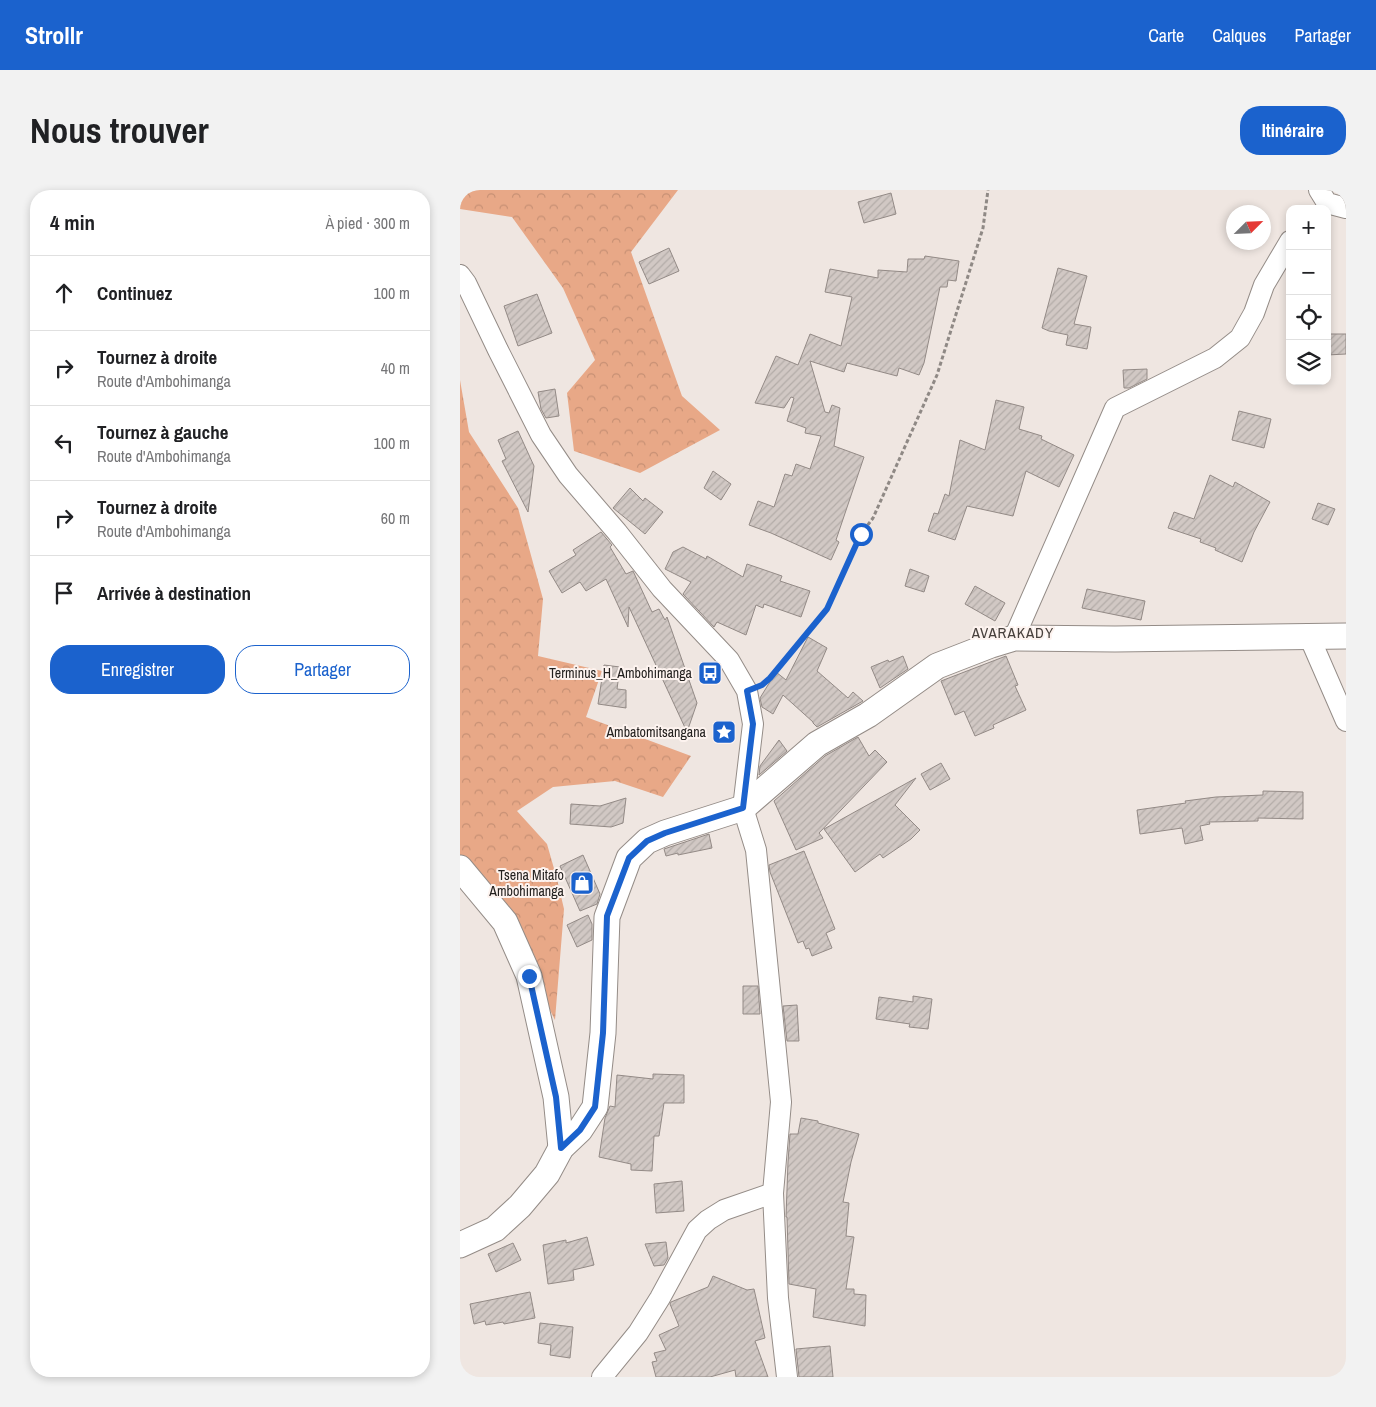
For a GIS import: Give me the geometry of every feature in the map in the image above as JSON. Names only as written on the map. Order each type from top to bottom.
[{"type":"street","points":[[1014,638],[1115,408],[1215,358],[1240,338],[1254,313],[1264,286],[1286,248]]},
{"type":"street","points":[[460,275],[466,282],[541,435],[568,475],[617,532],[662,589],[729,660],[747,691],[753,724],[743,808],[756,850],[780,1102],[773,1193],[778,1298],[787,1377]]},
{"type":"street","points":[[1309,636],[1346,721]]},
{"type":"street","points":[[460,1245],[495,1229],[520,1206],[547,1174],[561,1148],[580,1130],[595,1107],[603,1033],[607,916],[629,858],[647,841],[665,833],[743,808],[817,744],[868,715],[937,666],[1014,638],[1346,636]]},
{"type":"street","points":[[460,868],[505,922],[529,976],[556,1097],[561,1148]]},
{"type":"street","points":[[602,1377],[638,1333],[698,1230],[708,1220],[724,1210],[773,1193]]},
{"type":"path","points":[[747,691],[762,685],[770,678],[827,609],[861,534],[873,518],[937,375],[983,228],[988,190]]},
{"type":"green space","points":[[460,190],[678,190],[631,252],[682,396],[720,430],[640,473],[574,451],[567,393],[595,360],[563,288],[512,217],[460,209]]},
{"type":"green space","points":[[460,380],[469,432],[518,508],[543,599],[538,656],[602,671],[586,717],[691,756],[663,797],[615,781],[553,787],[517,811],[547,844],[564,909],[555,1020],[537,984],[460,860]]},
{"type":"building","points":[[891,193],[896,214],[864,223],[858,202]]},
{"type":"building","points":[[669,248],[679,271],[649,284],[639,262]]},
{"type":"building","points":[[925,256],[959,261],[956,281],[948,280],[947,287],[940,287],[924,363],[919,375],[899,368],[897,376],[847,363],[844,372],[810,361],[825,412],[829,413],[832,405],[840,408],[834,446],[864,457],[836,540],[839,542],[831,560],[749,525],[758,501],[774,507],[785,474],[792,476],[796,464],[810,469],[821,436],[805,433],[806,428],[787,421],[794,398],[791,397],[784,408],[755,403],[776,356],[798,365],[810,334],[841,346],[852,297],[825,292],[830,269],[878,278],[878,270],[907,272],[908,259],[924,259]]},
{"type":"building","points":[[1058,268],[1087,276],[1074,324],[1091,327],[1087,349],[1066,345],[1068,335],[1042,328]]},
{"type":"building","points":[[537,294],[552,333],[518,346],[504,306]]},
{"type":"building","points":[[1331,334],[1346,334],[1346,354],[1331,355]]},
{"type":"building","points":[[1147,369],[1147,379],[1129,388],[1124,388],[1123,370]]},
{"type":"building","points":[[555,389],[559,416],[546,418],[541,409],[538,392]]},
{"type":"building","points":[[996,400],[1024,407],[1019,429],[1042,436],[1041,439],[1074,455],[1059,487],[1026,471],[1013,516],[967,506],[955,540],[928,531],[934,513],[938,514],[945,494],[949,496],[960,440],[985,450]]},
{"type":"building","points":[[1239,411],[1271,419],[1264,448],[1232,440]]},
{"type":"building","points":[[518,431],[534,466],[528,512],[502,461],[506,459],[498,440]]},
{"type":"building","points":[[713,471],[731,484],[721,500],[704,488]]},
{"type":"building","points":[[1210,475],[1233,487],[1235,482],[1270,502],[1254,532],[1242,562],[1200,542],[1201,539],[1168,528],[1174,512],[1194,519]]},
{"type":"building","points":[[630,488],[643,501],[645,498],[663,512],[645,534],[613,508]]},
{"type":"building","points":[[1318,503],[1335,509],[1328,525],[1312,519]]},
{"type":"building","points":[[601,532],[612,545],[610,547],[626,574],[633,571],[652,612],[659,609],[665,620],[667,617],[697,703],[687,732],[629,607],[628,627],[606,579],[586,591],[580,582],[562,593],[549,571],[576,555],[573,550]]},
{"type":"building","points":[[683,547],[706,559],[707,556],[743,577],[747,564],[782,576],[780,581],[810,591],[801,617],[764,604],[763,608],[756,605],[746,635],[717,622],[714,627],[683,594],[691,582],[665,569],[673,552]]},
{"type":"building","points":[[910,569],[929,576],[924,592],[905,586]]},
{"type":"building","points":[[975,586],[1005,603],[995,621],[965,604]]},
{"type":"building","points":[[1087,589],[1145,601],[1141,620],[1082,608]]},
{"type":"building","points":[[808,637],[827,648],[817,671],[848,698],[853,692],[863,701],[817,727],[783,695],[773,714],[762,707],[760,698],[776,672],[786,680]]},
{"type":"building","points":[[903,656],[908,669],[880,688],[871,667]]},
{"type":"building","points":[[1006,656],[1018,685],[1015,686],[1026,710],[993,725],[994,728],[975,736],[964,711],[955,715],[941,681]]},
{"type":"building","points":[[604,665],[620,667],[617,689],[626,690],[626,708],[598,704]]},
{"type":"building","points":[[858,737],[869,756],[875,750],[887,762],[819,833],[823,838],[796,850],[774,801],[825,756]]},
{"type":"building","points":[[779,740],[787,751],[759,775],[760,766]]},
{"type":"building","points":[[941,763],[950,779],[930,790],[921,774]]},
{"type":"building","points":[[916,778],[895,805],[920,830],[911,839],[883,858],[880,854],[855,872],[824,829]]},
{"type":"building","points":[[1263,791],[1303,792],[1303,819],[1258,818],[1258,821],[1209,822],[1210,824],[1200,826],[1203,840],[1185,844],[1182,828],[1140,834],[1137,810],[1216,797],[1263,795]]},
{"type":"building","points":[[626,798],[623,823],[611,827],[570,824],[571,804],[600,806]]},
{"type":"building","points":[[709,834],[712,848],[666,856],[664,849]]},
{"type":"building","points":[[804,851],[835,929],[826,933],[832,948],[812,956],[809,948],[806,949],[803,941],[798,943],[770,872],[769,865]]},
{"type":"building","name":"Tsena Mitafo Ambohimanga","points":[[583,855],[600,894],[597,904],[580,911],[560,866]]},
{"type":"building","points":[[588,915],[592,924],[592,940],[577,947],[567,925]]},
{"type":"building","points":[[743,986],[758,986],[760,1014],[743,1014]]},
{"type":"building","points":[[913,996],[932,999],[928,1029],[909,1027],[910,1024],[876,1019],[879,997],[913,1002]]},
{"type":"building","points":[[797,1005],[799,1041],[787,1041],[783,1006]]},
{"type":"building","points":[[653,1074],[684,1075],[684,1103],[664,1103],[659,1136],[654,1136],[652,1171],[631,1170],[631,1164],[599,1157],[605,1118],[610,1106],[615,1107],[617,1075],[653,1079]]},
{"type":"building","points":[[801,1118],[818,1121],[818,1123],[859,1134],[843,1202],[849,1203],[846,1236],[854,1237],[846,1289],[854,1289],[854,1294],[866,1295],[865,1326],[813,1317],[816,1289],[789,1284],[786,1217],[790,1134],[798,1134]]},
{"type":"building","points":[[682,1181],[684,1211],[656,1213],[654,1184]]},
{"type":"building","points":[[587,1237],[594,1265],[573,1270],[574,1280],[548,1284],[543,1245],[566,1240],[566,1243]]},
{"type":"building","points":[[666,1242],[668,1258],[664,1265],[654,1266],[645,1244]]},
{"type":"building","points":[[513,1243],[521,1260],[496,1272],[488,1254]]},
{"type":"building","points":[[713,1276],[747,1290],[754,1289],[765,1338],[755,1341],[768,1377],[736,1377],[735,1370],[710,1377],[656,1377],[652,1362],[657,1361],[654,1353],[666,1350],[659,1335],[679,1326],[670,1304],[671,1302],[708,1287]]},
{"type":"building","points":[[530,1292],[535,1318],[504,1324],[503,1322],[486,1325],[485,1321],[474,1324],[470,1304]]},
{"type":"building","points":[[540,1323],[573,1327],[570,1358],[550,1355],[551,1345],[538,1343]]},
{"type":"building","points":[[830,1346],[833,1377],[799,1377],[796,1349]]},
{"type":"place","name":"Terminus_H_Ambohimanga","points":[[710,673]]},
{"type":"place","name":"Ambatomitsangana","points":[[724,732]]},
{"type":"place","name":"Tsena Mitafo Ambohimanga","points":[[582,883]]},
{"type":"district","name":"AVARAKADY","points":[[1013,632]]},
{"type":"route","points":[[529,976],[556,1097],[561,1148],[580,1130],[595,1107],[603,1033],[607,916],[629,858],[647,841],[665,833],[743,808],[753,724],[747,691],[762,685],[770,678],[827,609],[861,534]]}]
